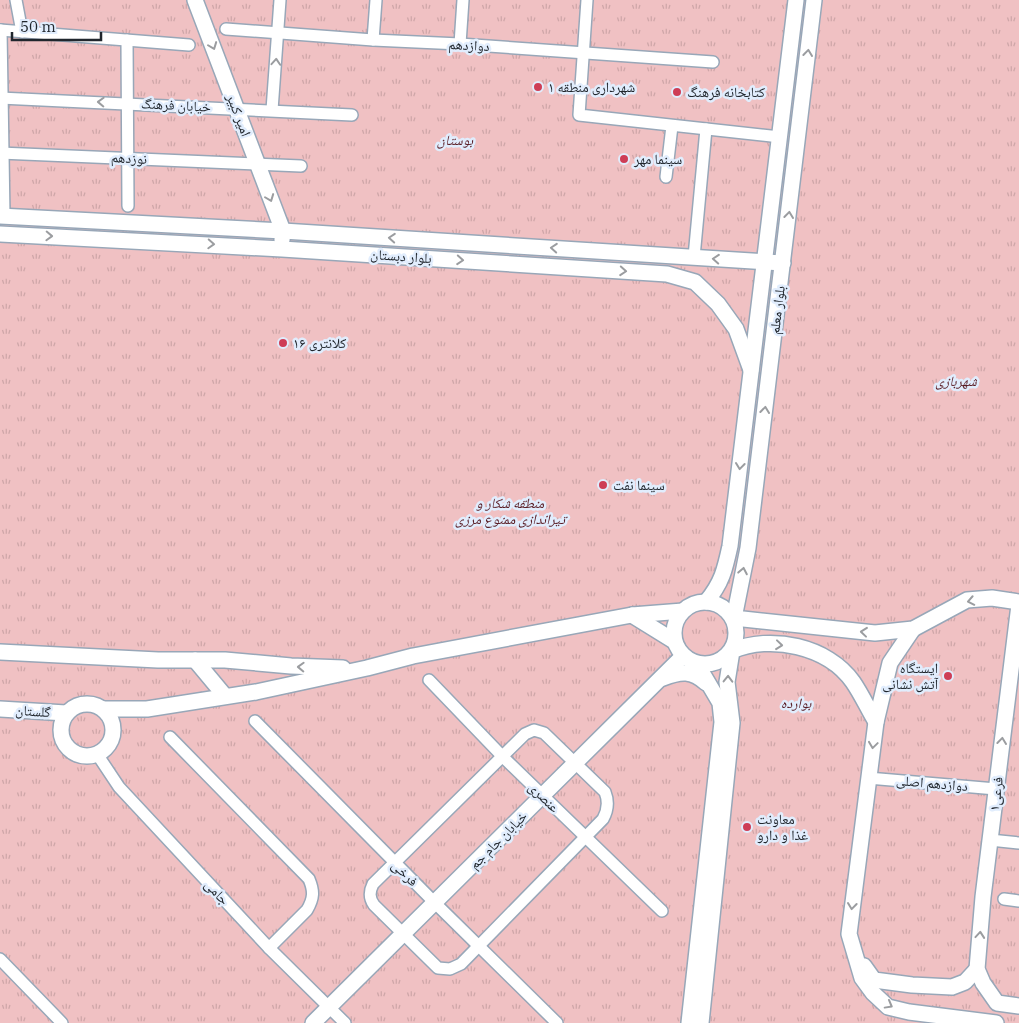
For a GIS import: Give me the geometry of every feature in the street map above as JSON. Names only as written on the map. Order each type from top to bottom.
[{"type":"main road","name":"امیر کبیر","points":[[195,0],[282,231],[282,248]]},
{"type":"main road","name":"بلوار معلم","points":[[706,602],[724,575],[730,546],[796,0]]},
{"type":"main road","name":"بلوار معلم","points":[[734,618],[748,548],[814,0]]},
{"type":"main road","name":"بلوار دبستان","points":[[2,216],[282,231],[783,263]]},
{"type":"main road","name":"بلوار دبستان","points":[[0,234],[282,248],[667,274],[695,282],[718,304],[736,330],[752,370]]},
{"type":"main road","points":[[996,1023],[888,1008],[873,993],[862,978],[849,934],[876,722],[890,663],[913,630],[967,600],[992,598],[1019,604]]},
{"type":"main road","points":[[674,641],[677,620],[683,611],[690,606],[706,602],[721,606],[734,618],[736,628],[728,667],[732,723],[701,1023]]},
{"type":"main road","name":"فرعی۱","points":[[980,976],[983,897],[1019,604]]},
{"type":"main road","points":[[104,709],[112,720],[113,734],[108,746],[97,754],[83,756],[70,750],[62,739],[61,726],[66,713],[78,705],[91,704],[104,709],[147,710],[256,692],[413,656],[632,615],[683,611]]},
{"type":"main road","points":[[632,615],[674,641],[683,656],[697,664],[720,703],[722,722],[689,1023]]},
{"type":"main road","points":[[734,618],[875,633],[913,630]]},
{"type":"main road","points":[[697,664],[713,664],[722,660],[732,651],[752,644],[798,647],[819,654],[837,665],[853,681],[876,722]]},
{"type":"main road","points":[[0,652],[158,660],[224,660],[291,666],[367,668]]},
{"type":"main road","name":"خیابان جام جم","points":[[313,1023],[683,656]]},
{"type":"main road","points":[[196,660],[225,696]]},
{"type":"main road","points":[[660,680],[678,672],[687,672],[698,676],[714,692]]},
{"type":"main road","name":"گلستان","points":[[0,709],[66,713]]},
{"type":"main road","points":[[855,952],[874,980],[952,988],[980,976],[997,1003],[1019,1006]]},
{"type":"street","points":[[16,0],[22,32]]},
{"type":"street","points":[[272,110],[280,0]]},
{"type":"street","points":[[373,40],[376,0]]},
{"type":"street","points":[[460,44],[463,0]]},
{"type":"street","points":[[587,0],[579,115],[780,137]]},
{"type":"street","name":"دوازدهم","points":[[226,29],[713,62]]},
{"type":"street","points":[[2,216],[0,30],[189,45]]},
{"type":"street","points":[[127,40],[128,206]]},
{"type":"street","name":"خیابان فرهنگ","points":[[1,98],[352,115]]},
{"type":"street","points":[[666,177],[672,126]]},
{"type":"street","points":[[694,257],[706,129]]},
{"type":"street","name":"نوزدهم","points":[[1,153],[301,166]]},
{"type":"street","name":"عنصری","points":[[430,680],[503,757],[662,911]]},
{"type":"street","name":"فرخی","points":[[254,721],[557,1023]]},
{"type":"street","points":[[534,730],[544,733],[576,764],[605,792],[607,798],[606,813],[603,819],[461,964],[450,969],[438,968],[374,905],[370,895],[373,884],[525,734],[534,730]]},
{"type":"street","points":[[170,737],[309,879],[314,890],[312,902],[307,910],[269,948]]},
{"type":"street","name":"جامی","points":[[97,754],[119,788],[269,948],[345,1023]]},
{"type":"street","name":"دوازدهم اصلی","points":[[868,778],[996,789]]},
{"type":"street","points":[[990,840],[1019,844]]},
{"type":"street","points":[[1004,899],[1019,901]]},
{"type":"street","points":[[0,959],[62,1023]]},
{"type":"green space","name":"منطقه شکار و تیراندازی ممنوع مرزی","points":[[0,0],[1019,0],[1019,1023],[0,1023]]},
{"type":"place","name":"شهرداری منطقه ۱","points":[[538,87]]},
{"type":"place","name":"کتابخانه فرهنگ","points":[[677,92]]},
{"type":"place","name":"سینما مهر","points":[[624,159]]},
{"type":"place","name":"کلانتری ۱۶","points":[[283,343]]},
{"type":"place","name":"سینما نفت","points":[[603,485]]},
{"type":"place","name":"ایستگاه آتش نشانی","points":[[948,676]]},
{"type":"place","name":"معاونت غذا و دارو","points":[[747,827]]},
{"type":"park label","name":"بوستان","points":[[455,140]]},
{"type":"park label","name":"شهربازی","points":[[956,381]]},
{"type":"park label","name":"بوارده","points":[[796,703]]}]
